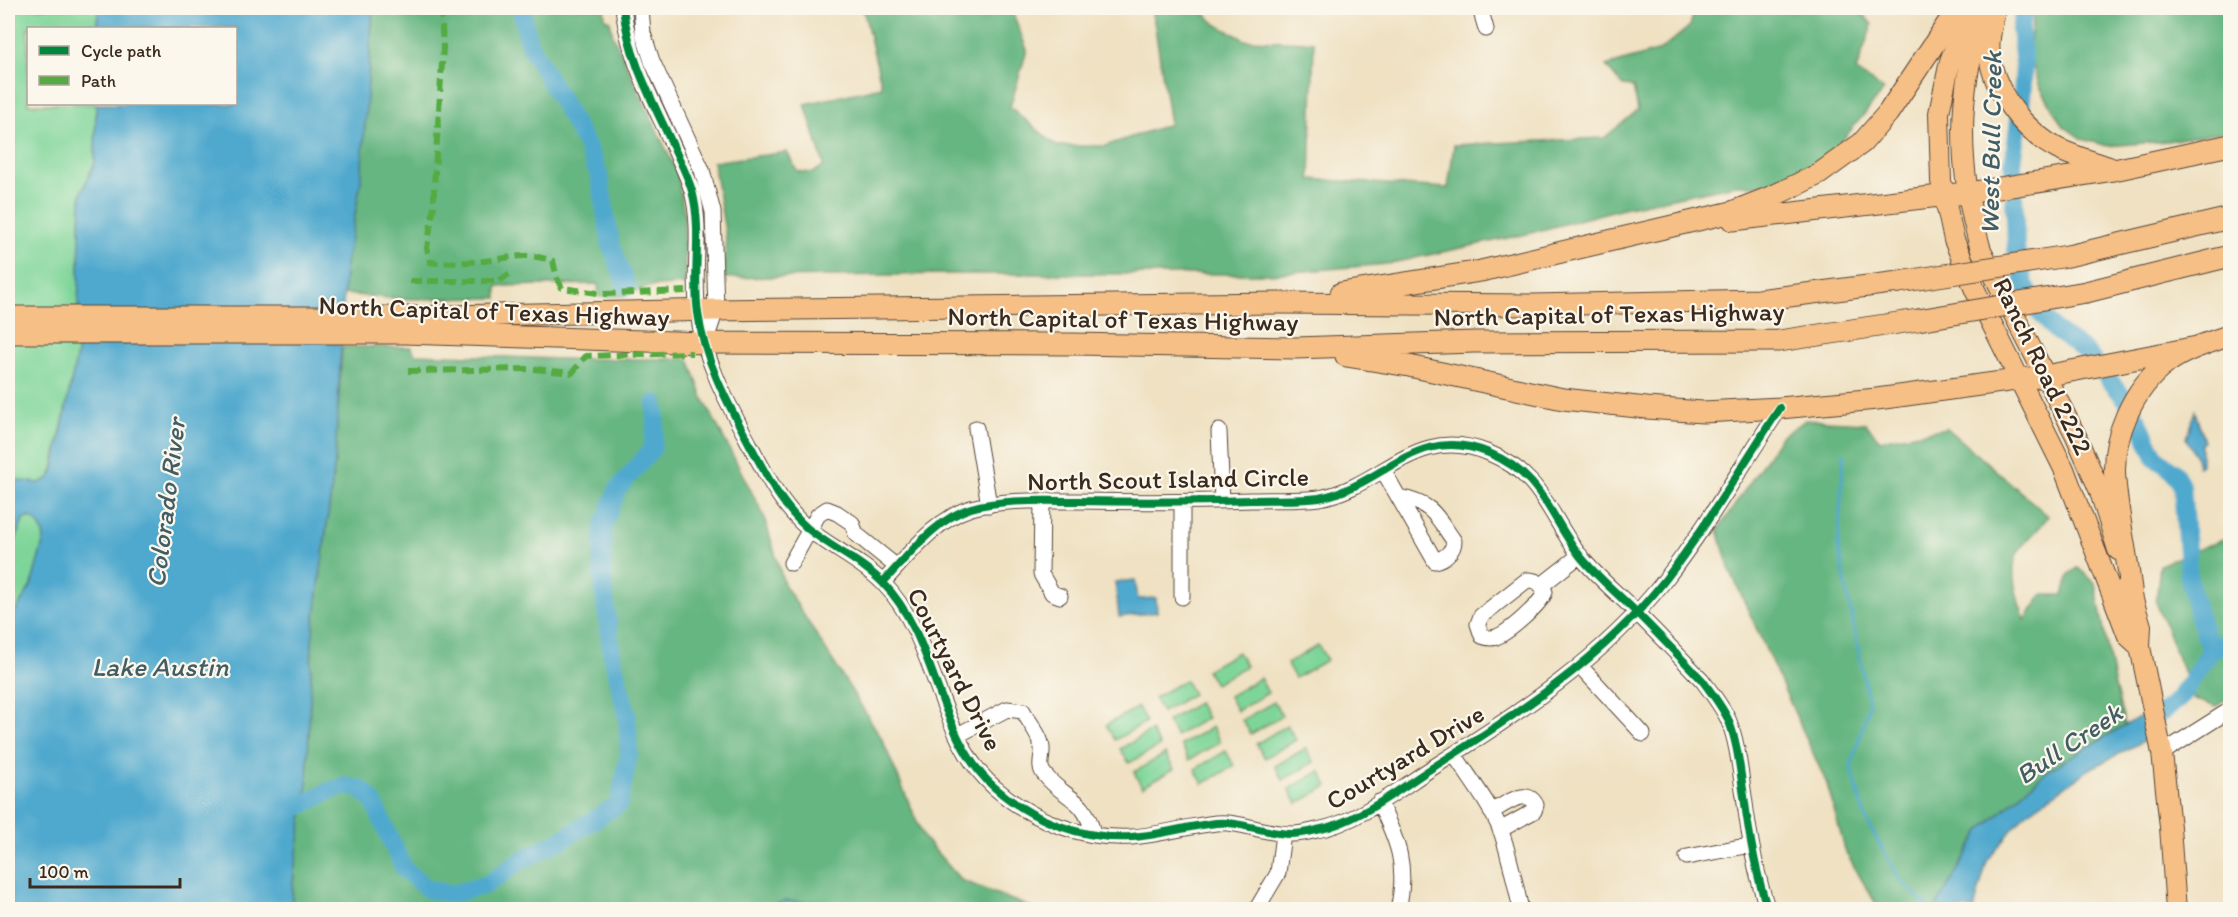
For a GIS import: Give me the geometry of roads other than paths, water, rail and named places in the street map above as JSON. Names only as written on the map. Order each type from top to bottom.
[{"type":"highway","points":[[1279,303],[1481,271],[1732,212],[1773,196],[1819,174],[1862,143],[1888,113],[1958,8]]},
{"type":"highway","points":[[1995,8],[1989,48],[1993,70],[2000,88],[2012,107],[2040,137],[2056,148],[2114,170]]},
{"type":"highway","points":[[1661,228],[1971,192],[2114,170],[2230,145]]},
{"type":"highway","name":"North Capital of Texas Highway","points":[[8,333],[404,325],[706,310],[1279,303],[1533,305],[1758,300],[1899,282],[2068,256],[2230,218]]},
{"type":"highway","name":"North Capital of Texas Highway","points":[[8,317],[404,325],[705,343],[1062,344],[1294,348],[1474,342],[1779,341],[2086,292],[2230,256]]},
{"type":"highway","points":[[2132,598],[2115,480],[2118,435],[2136,398],[2167,363],[2197,347],[2230,335]]},
{"type":"highway","points":[[1294,348],[1409,366],[1563,399],[1703,412],[1877,399],[2054,374],[2197,347]]},
{"type":"main road","name":"Ranch Road 2222","points":[[1969,8],[1950,61],[1939,113],[1943,196],[1954,240],[1975,290],[2064,469],[2128,636],[2140,647]]},
{"type":"main road","name":"Ranch Road 2222","points":[[1986,8],[1977,30],[1966,79],[1962,135],[1964,176],[1971,192],[1972,221],[1981,250],[2054,374],[2076,436],[2099,489],[2132,598],[2140,626],[2140,647],[2162,753],[2176,909]]},
{"type":"street","points":[[623,8],[626,35],[637,68],[692,192],[706,310]]},
{"type":"street","points":[[641,8],[643,33],[652,61],[702,170],[713,212],[705,343]]},
{"type":"street","points":[[1480,8],[1486,29]]},
{"type":"street","points":[[637,68],[652,61]]},
{"type":"street","name":"Courtyard Drive","points":[[705,343],[713,370],[732,411],[776,494],[810,530],[883,582],[904,610],[921,643],[958,735],[976,767],[994,787],[1051,825],[1092,834],[1131,837],[1222,822],[1253,826],[1283,834],[1317,831],[1339,825],[1454,754],[1550,690],[1580,666],[1636,612],[1663,583],[1685,553],[1780,408]]},
{"type":"street","points":[[976,428],[989,505]]},
{"type":"street","points":[[1219,431],[1222,501]]},
{"type":"street","name":"North Scout Island Circle","points":[[883,582],[928,535],[946,521],[971,508],[1042,501],[1182,502],[1317,498],[1334,494],[1421,449],[1436,445],[1451,444],[1492,454],[1510,464],[1539,490],[1580,555],[1702,680],[1728,718],[1739,761],[1758,879],[1768,909]]},
{"type":"street","points":[[1383,470],[1399,497]]},
{"type":"street","points":[[1042,501],[1041,574],[1052,593],[1060,596]]},
{"type":"street","points":[[1182,502],[1182,597]]},
{"type":"street","points":[[791,563],[818,515],[827,509],[852,523],[856,534],[897,567]]},
{"type":"street","points":[[1542,585],[1580,555]]},
{"type":"street","points":[[1580,666],[1642,734]]},
{"type":"street","points":[[958,735],[1007,709],[1023,711],[1042,748],[1040,768],[1045,775],[1082,806],[1090,818],[1092,834]]},
{"type":"street","points":[[2162,753],[2230,711]]},
{"type":"street","points":[[1454,754],[1500,830],[1521,909]]},
{"type":"street","points":[[1491,812],[1521,796],[1533,799],[1536,805],[1533,811],[1500,830]]},
{"type":"street","points":[[1379,802],[1397,840],[1402,864],[1402,894],[1398,909]]},
{"type":"street","points":[[1256,909],[1278,873],[1283,834]]},
{"type":"street","points":[[1687,857],[1751,845]]},
{"type":"water","name":"Lake Austin","points":[[98,8],[373,8],[361,181],[345,270],[335,461],[312,640],[307,788],[294,872],[291,909],[8,909],[8,623],[31,586],[44,539],[42,529],[36,521],[30,517],[23,519],[8,556],[8,479],[39,483],[50,478],[54,468],[77,354],[81,194],[95,162],[96,105],[237,105],[237,27],[97,27]]},
{"type":"water","points":[[2195,411],[2204,442],[2201,444],[2201,466],[2198,466],[2186,438]]},
{"type":"water","points":[[1135,580],[1138,599],[1156,598],[1157,612],[1119,617],[1115,582]]},
{"type":"water","points":[[2141,716],[2147,739],[2090,769],[2023,816],[1987,861],[1974,909],[1935,909],[1980,831],[2047,771]]},
{"type":"water","points":[[787,901],[880,905],[902,909],[751,909]]},
{"type":"waterway","points":[[521,8],[529,44],[587,146],[599,175],[611,245],[627,287]]},
{"type":"waterway","name":"West Bull Creek","points":[[2025,8],[2020,29],[2024,64],[2022,98],[2013,163],[2016,249],[2024,283],[2041,314],[2055,330],[2085,351],[2127,401],[2155,457],[2174,472],[2182,486],[2189,578],[2197,611],[2211,650]]},
{"type":"waterway","points":[[283,815],[329,791],[345,786],[361,789],[374,803],[404,869],[427,889],[452,894],[486,885],[520,861],[563,839],[619,804],[629,754],[627,714],[612,656],[602,574],[603,528],[617,490],[652,449],[656,421],[655,403]]},
{"type":"waterway","points":[[1844,453],[1838,545],[1869,705],[1851,767],[1866,820],[1900,880],[1932,910]]},
{"type":"waterway","name":"Bull Creek","points":[[2123,738],[2144,726],[2179,699],[2211,650],[2230,641]]},
{"type":"water label","name":"Colorado River","points":[[166,503]]}]
